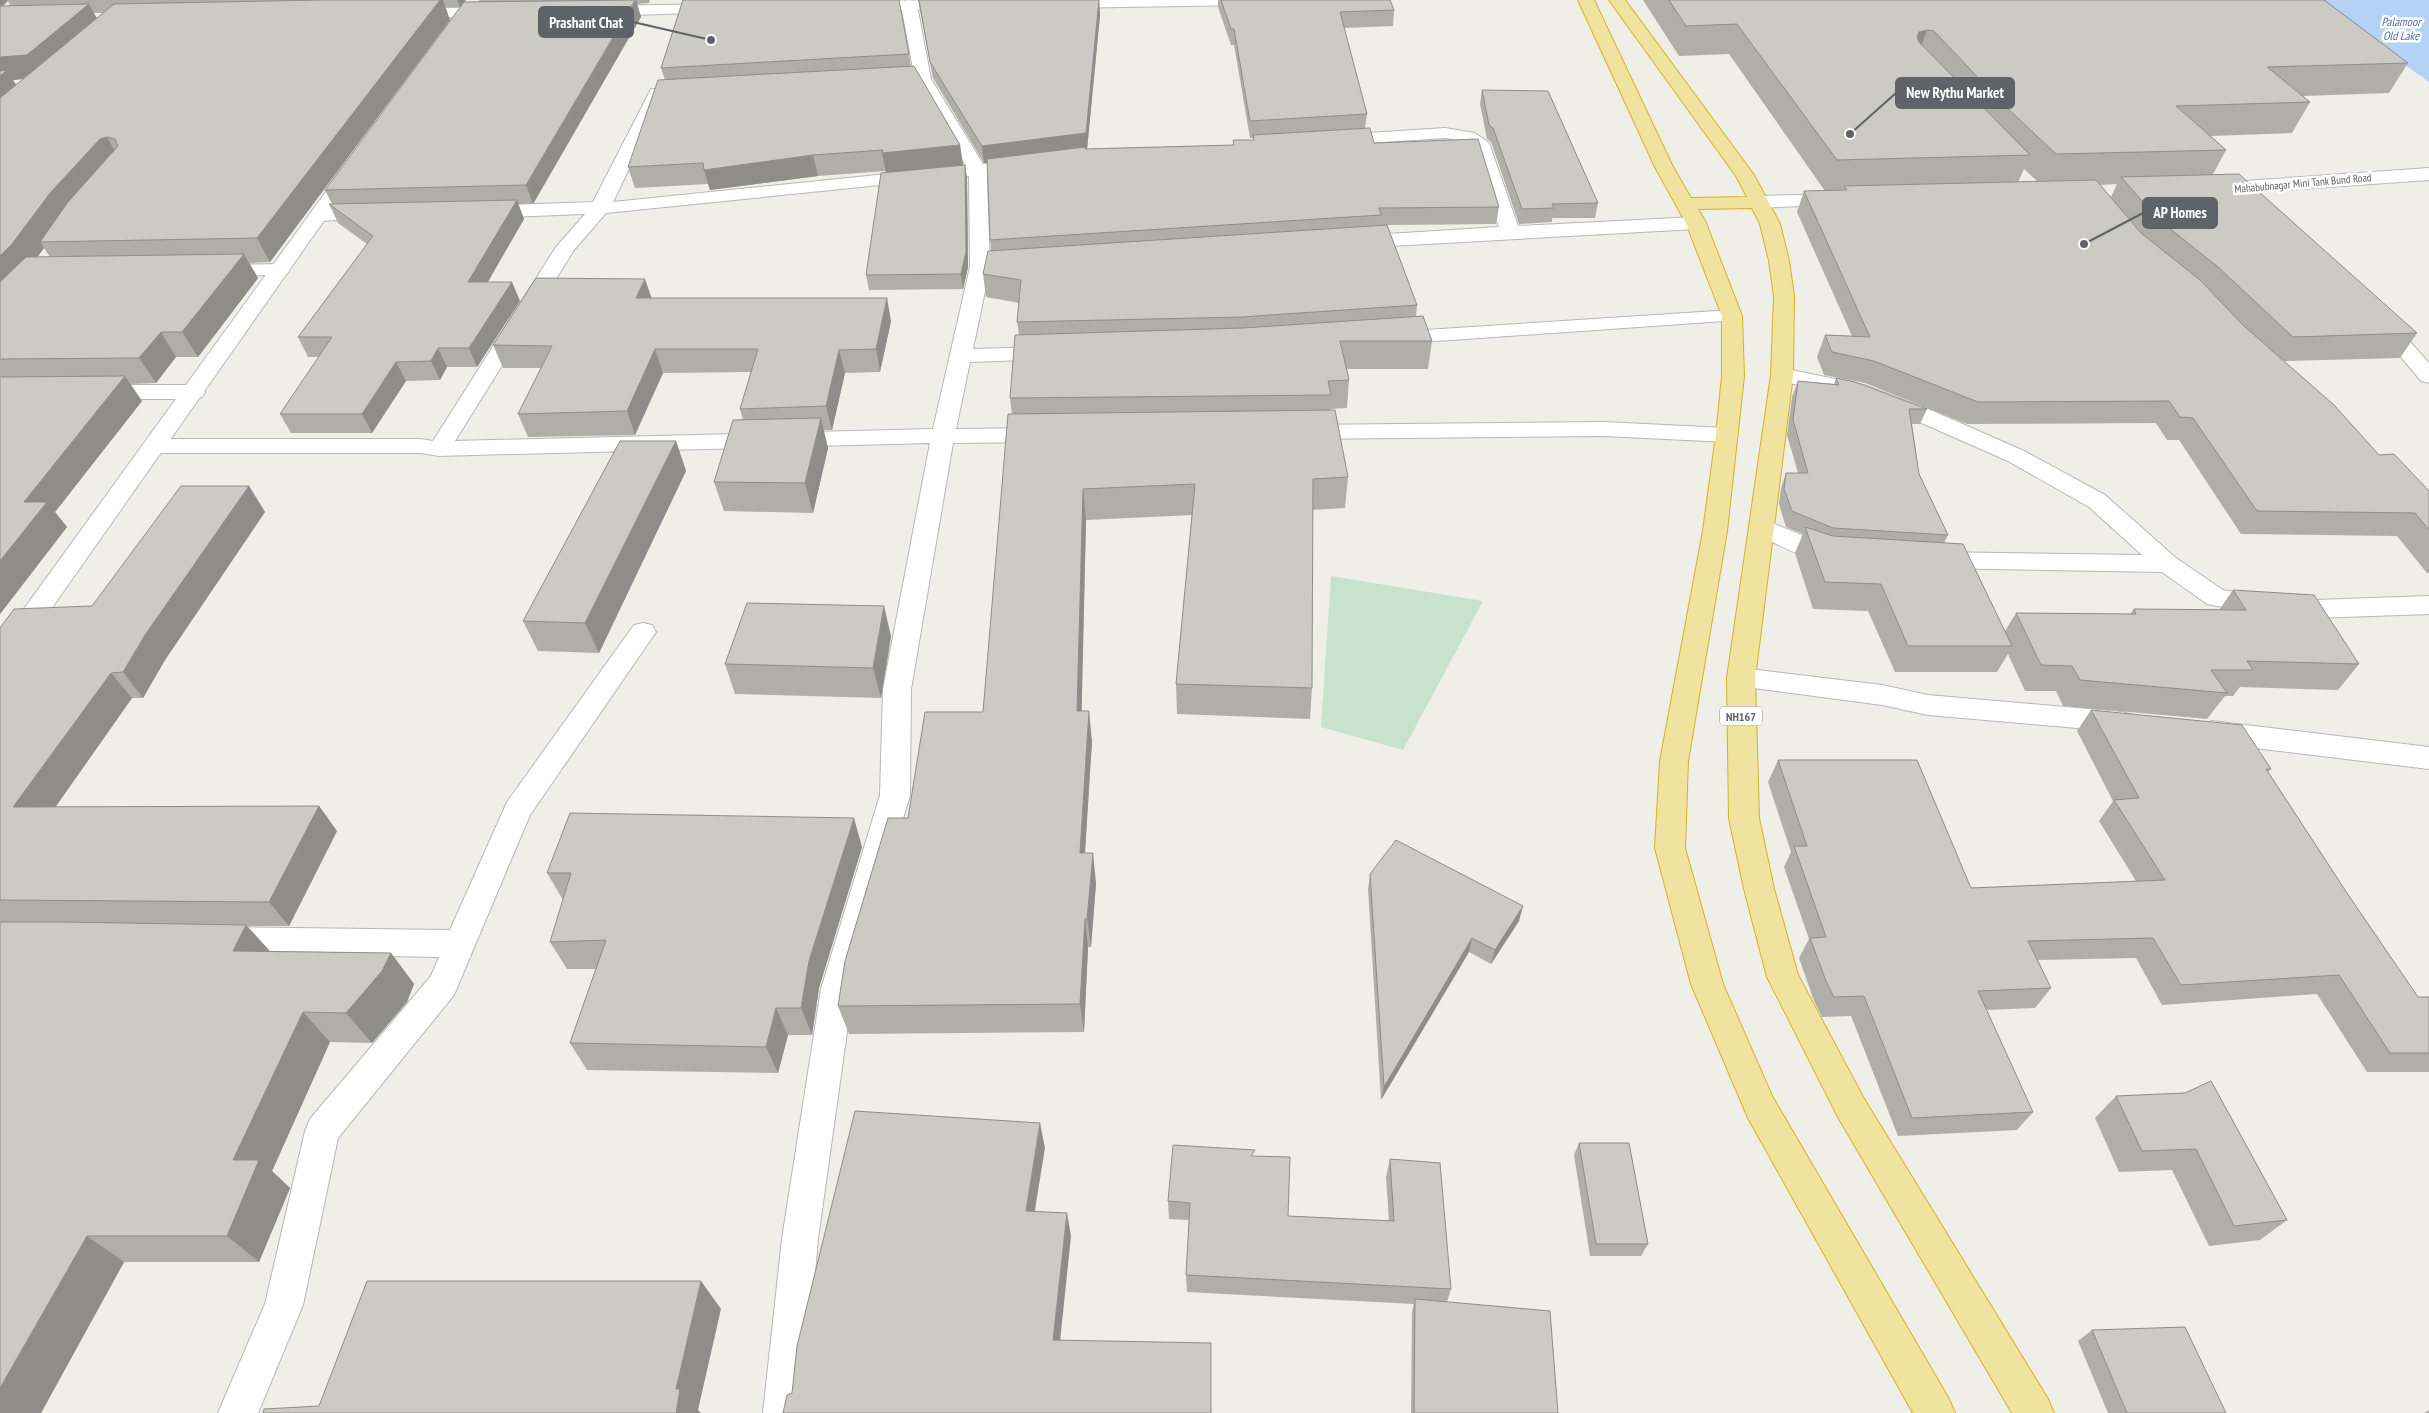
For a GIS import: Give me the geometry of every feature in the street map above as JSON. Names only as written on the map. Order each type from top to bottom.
[{"type":"highway","points":[[1586,0],[1664,166],[1690,214],[1732,316],[1733,376],[1727,435],[1715,532],[1674,761],[1670,848],[1707,984],[1760,1107],[1935,1413]]},
{"type":"highway","name":"NH167","points":[[1617,0],[1745,175],[1770,224],[1784,296],[1782,375],[1741,678],[1744,818],[1759,889],[1783,977],[1851,1108],[2034,1413]]},
{"type":"highway","points":[[1690,214],[1758,202]]},
{"type":"street","points":[[1048,3],[1246,0]]},
{"type":"street","points":[[845,6],[968,4]]},
{"type":"street","points":[[448,37],[471,6]]},
{"type":"street","points":[[397,14],[471,6],[506,12]]},
{"type":"street","points":[[783,1413],[800,1239],[837,989],[895,796],[897,689],[943,436],[961,356],[990,266],[978,171],[923,79],[909,6]]},
{"type":"street","points":[[586,11],[735,8]]},
{"type":"street","points":[[884,81],[923,79]]},
{"type":"street","points":[[439,449],[566,247],[599,210],[657,93],[686,92]]},
{"type":"street","points":[[1317,141],[1445,133],[1469,137],[1483,147],[1510,232]]},
{"type":"street","points":[[0,662],[361,155]]},
{"type":"street","points":[[464,212],[599,210],[1044,163]]},
{"type":"street","name":"Mahabubnagar Mini Tank Bund Road","points":[[2199,190],[2429,174]]},
{"type":"street","points":[[2238,188],[2259,208]]},
{"type":"street","points":[[1758,202],[1854,200]]},
{"type":"street","points":[[319,215],[386,214]]},
{"type":"street","points":[[1333,244],[1510,232],[1690,214]]},
{"type":"street","points":[[192,272],[280,270]]},
{"type":"street","points":[[2372,309],[2420,357],[2429,376]]},
{"type":"street","points":[[1370,340],[1732,316]]},
{"type":"street","points":[[961,356],[1068,353]]},
{"type":"street","points":[[1782,375],[1856,390],[1926,416],[2016,456],[2097,501],[2167,564],[2216,598],[2286,610],[2429,605]]},
{"type":"street","points":[[78,392],[194,392]]},
{"type":"street","points":[[1278,433],[1604,430],[1727,435]]},
{"type":"street","points":[[155,446],[421,446],[439,449],[943,436],[1062,435]]},
{"type":"street","points":[[1762,527],[1822,553],[1860,555]]},
{"type":"street","points":[[1916,559],[2167,564]]},
{"type":"street","points":[[238,1413],[284,1305],[322,1132],[443,985],[517,810],[643,632]]},
{"type":"street","points":[[1741,678],[1882,695],[1928,705],[2148,725]]},
{"type":"street","points":[[2187,729],[2429,758]]},
{"type":"street","points":[[194,940],[459,944]]},
{"type":"green space","points":[[1331,576],[1483,601],[1403,750],[1321,727]]},
{"type":"water","name":"Palamoor Old Lake","points":[[2314,0],[2429,0],[2429,82]]},
{"type":"building","points":[[440,0],[257,238],[40,242],[68,202],[118,146],[115,139],[107,137],[100,139],[51,192],[12,244],[0,256],[0,98],[114,4]]},
{"type":"building","points":[[635,0],[526,185],[325,190],[464,2]]},
{"type":"building","points":[[683,0],[899,0],[909,54],[661,68]]},
{"type":"building","points":[[919,0],[1099,0],[1086,133],[982,146],[930,62]]},
{"type":"building","points":[[1221,0],[1390,0],[1394,10],[1340,12],[1367,114],[1250,121],[1234,29],[1231,29]]},
{"type":"building","points":[[1669,0],[2324,0],[2408,63],[2267,67],[2310,102],[2176,106],[2226,150],[2056,154],[2002,103],[1934,31],[1927,30],[1919,32],[1917,37],[1919,42],[2030,155],[1837,160],[1737,24],[1686,26]]},
{"type":"building","points":[[89,4],[27,55],[0,57],[0,6]]},
{"type":"building","points":[[914,66],[960,145],[882,153],[883,150],[813,155],[704,170],[703,163],[628,167],[658,80]]},
{"type":"building","points":[[7,70],[0,76],[0,71]]},
{"type":"building","points":[[1482,90],[1548,91],[1598,203],[1552,204],[1554,208],[1522,209],[1493,128],[1489,125]]},
{"type":"building","points":[[1370,128],[1374,143],[1478,139],[1499,207],[1379,208],[1381,215],[990,240],[987,159],[1085,147],[1085,149],[1234,145],[1233,140],[1254,140],[1253,135]]},
{"type":"building","points":[[965,165],[966,252],[961,274],[866,275],[881,173]]},
{"type":"building","points":[[2239,174],[2417,333],[2293,337],[2218,267],[2159,220],[2121,177]]},
{"type":"building","points":[[2096,180],[2141,233],[2200,280],[2244,326],[2334,405],[2379,455],[2394,454],[2429,491],[2429,530],[2415,513],[2257,511],[2193,418],[2180,417],[2169,401],[1978,402],[1874,361],[1832,352],[1825,335],[1870,337],[1804,191],[1847,190],[1844,186]]},
{"type":"building","points":[[517,200],[468,282],[512,282],[469,348],[438,348],[431,361],[396,362],[362,414],[280,414],[332,337],[298,337],[373,236],[329,204]]},
{"type":"building","points":[[1387,225],[1417,305],[1242,317],[1017,322],[1021,280],[983,274],[988,251]]},
{"type":"building","points":[[244,254],[182,332],[161,332],[139,358],[0,359],[0,282],[26,257]]},
{"type":"building","points":[[536,278],[645,279],[636,298],[887,298],[876,349],[839,350],[826,406],[740,409],[758,349],[655,349],[627,411],[518,414],[552,346],[493,345]]},
{"type":"building","points":[[1423,316],[1432,341],[1340,341],[1349,380],[1328,381],[1331,395],[1010,398],[1015,335],[1243,328]]},
{"type":"building","points":[[125,376],[24,502],[47,502],[0,561],[0,377]]},
{"type":"building","points":[[1836,378],[1855,382],[1927,409],[1909,409],[1919,474],[1948,535],[1833,528],[1792,511],[1784,489],[1786,473],[1808,473],[1793,420],[1798,381],[1839,385]]},
{"type":"building","points":[[1335,410],[1348,477],[1313,479],[1312,688],[1176,684],[1195,484],[1083,489],[1077,711],[1089,711],[1080,853],[1093,853],[1087,919],[1085,919],[1080,1004],[838,1006],[845,961],[888,818],[908,818],[925,712],[983,712],[1008,414]]},
{"type":"building","points":[[821,418],[805,483],[714,482],[733,420]]},
{"type":"building","points":[[620,441],[676,441],[585,623],[523,621]]},
{"type":"building","points":[[181,486],[249,486],[145,635],[123,672],[111,673],[13,807],[319,806],[269,902],[0,900],[0,628],[14,609],[92,606]]},
{"type":"building","points":[[1805,527],[1833,536],[1963,544],[2012,646],[1908,646],[1881,584],[1825,582]]},
{"type":"building","points":[[2233,590],[2314,595],[2359,664],[2247,661],[2253,670],[2211,670],[2227,693],[2080,680],[2072,666],[2041,665],[2016,613],[2136,614],[2134,609],[2246,610]]},
{"type":"building","points":[[747,603],[884,606],[873,668],[725,664]]},
{"type":"building","points":[[2091,710],[2242,725],[2271,769],[2266,769],[2418,997],[2429,997],[2429,1053],[2390,1053],[2339,975],[2181,985],[2153,938],[2028,941],[2051,988],[1978,991],[2033,1112],[1912,1118],[1864,996],[1834,997],[1826,981],[1810,938],[1826,937],[1794,846],[1807,846],[1778,760],[1917,760],[1971,888],[2165,880],[2114,800],[2139,798]]},
{"type":"building","points":[[570,813],[854,818],[809,961],[801,1008],[776,1008],[766,1047],[570,1043],[606,940],[550,942],[571,873],[547,873]]},
{"type":"building","points":[[1396,840],[1523,906],[1495,950],[1472,938],[1384,1087],[1370,874]]},
{"type":"building","points":[[0,922],[246,925],[233,951],[391,953],[382,971],[346,1013],[303,1012],[233,1160],[259,1160],[227,1236],[87,1236],[0,1388]]},
{"type":"building","points":[[2211,1081],[2287,1220],[2234,1226],[2196,1149],[2142,1151],[2116,1096],[2185,1093]]},
{"type":"building","points":[[855,1111],[1040,1123],[1026,1211],[1067,1213],[1053,1340],[1211,1343],[1211,1413],[783,1413],[787,1395],[792,1393],[797,1346]]},
{"type":"building","points":[[1579,1143],[1629,1143],[1648,1244],[1596,1244]]},
{"type":"building","points":[[1173,1145],[1255,1150],[1251,1156],[1290,1157],[1288,1216],[1394,1221],[1390,1159],[1440,1163],[1451,1289],[1186,1275],[1190,1203],[1168,1201]]},
{"type":"building","points":[[367,1281],[701,1281],[676,1389],[680,1389],[676,1413],[263,1413],[264,1409],[319,1406]]},
{"type":"building","points":[[1415,1299],[1550,1311],[1558,1413],[1414,1413]]},
{"type":"building","points":[[2185,1327],[2226,1413],[2127,1413],[2092,1330]]},
{"type":"place","name":"Prashant Chat","points":[[711,40]]},
{"type":"place","name":"New Rythu Market","points":[[1850,134]]},
{"type":"place","name":"AP Homes","points":[[2084,244]]}]
